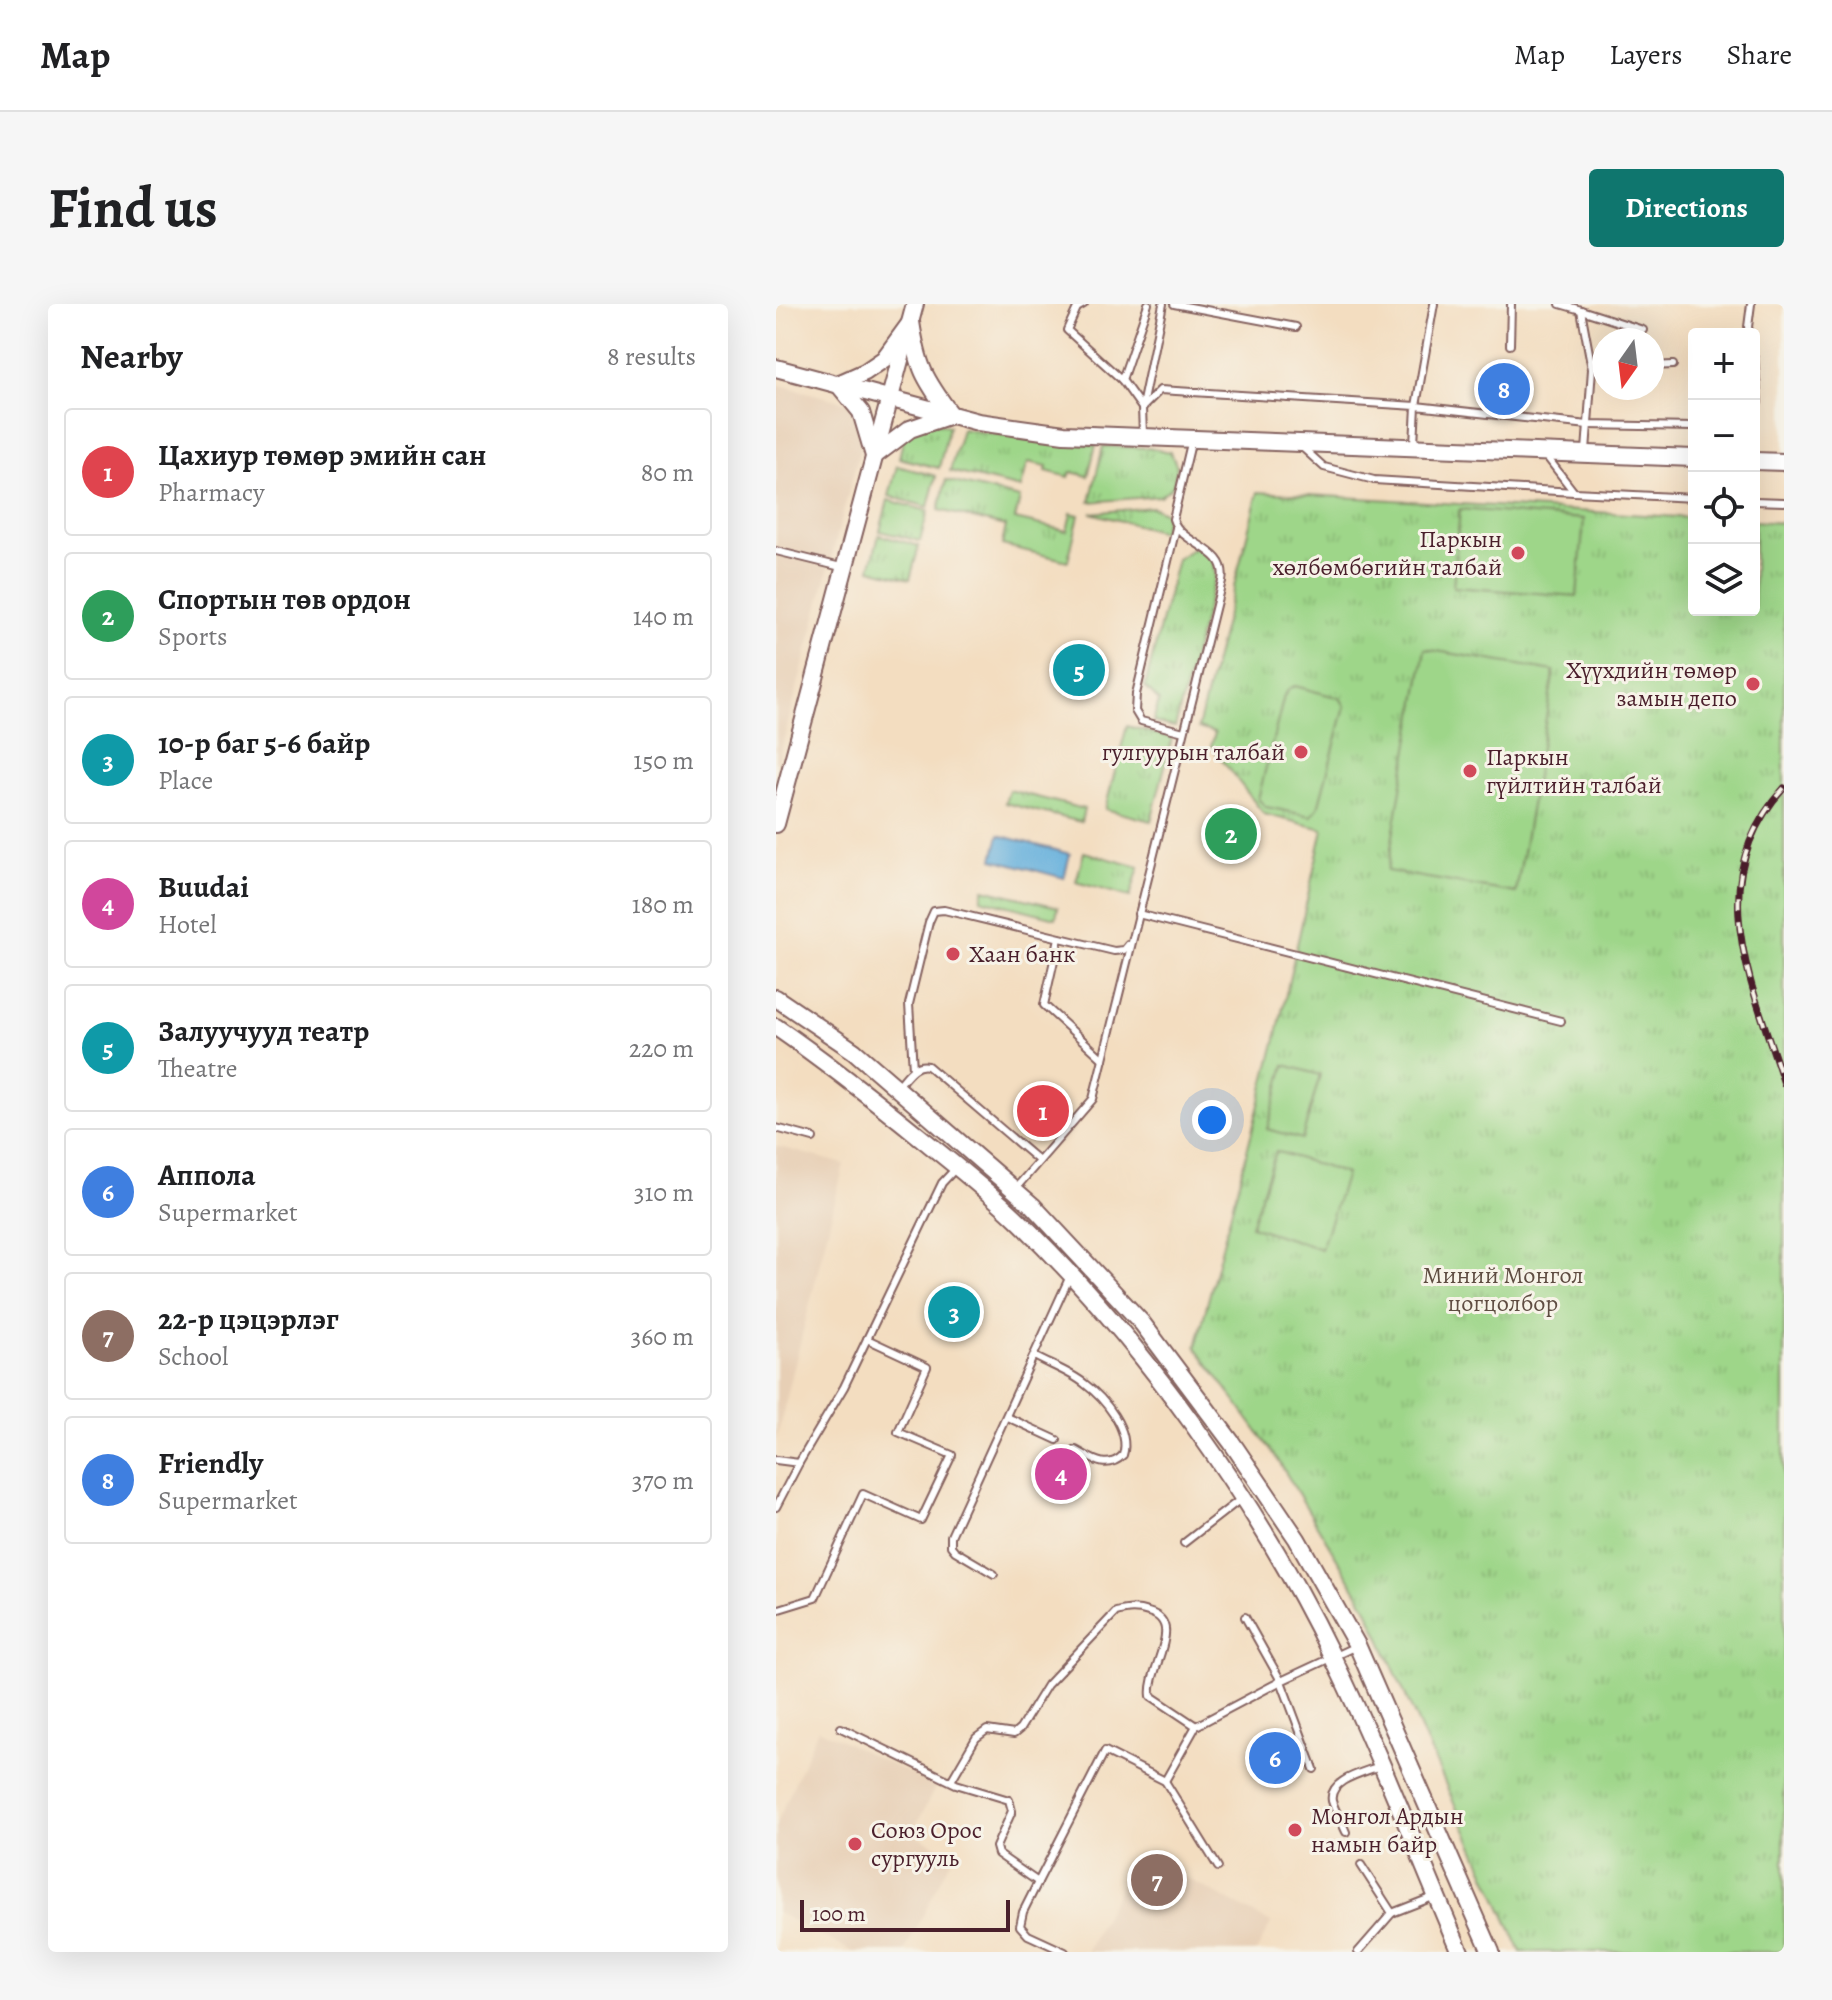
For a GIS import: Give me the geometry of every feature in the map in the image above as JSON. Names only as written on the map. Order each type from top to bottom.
[{"type":"main road","points":[[776,824],[915,304]]},
{"type":"main road","points":[[838,384],[884,359],[911,322]]},
{"type":"main road","points":[[911,322],[916,356],[925,379],[951,415]]},
{"type":"main road","points":[[776,368],[978,422],[1064,434],[1688,458]]},
{"type":"main road","points":[[838,384],[861,412],[874,456]]},
{"type":"main road","points":[[874,456],[910,429],[951,415]]},
{"type":"main road","points":[[1760,461],[1784,462]]},
{"type":"main road","points":[[776,998],[854,1051],[1015,1189],[1142,1323],[1232,1443],[1297,1539],[1357,1645],[1491,1952]]},
{"type":"main road","points":[[776,1027],[837,1070],[1017,1219],[1127,1337],[1210,1449],[1273,1548],[1333,1657],[1460,1952]]},
{"type":"lane","points":[[1084,304],[1077,308],[1067,330],[1122,380],[1142,408]]},
{"type":"lane","points":[[1122,380],[1148,304]]},
{"type":"lane","points":[[1143,437],[1142,408],[1163,304]]},
{"type":"lane","points":[[1174,304],[1296,327]]},
{"type":"lane","points":[[1414,448],[1416,406],[1434,304]]},
{"type":"lane","points":[[1510,345],[1511,304]]},
{"type":"lane","points":[[1560,304],[1637,328]]},
{"type":"lane","points":[[1748,328],[1751,304]]},
{"type":"lane","points":[[1581,310],[1592,369],[1586,454]]},
{"type":"lane","points":[[1664,365],[1673,365]]},
{"type":"lane","points":[[1142,408],[1160,390],[1416,406],[1588,425],[1688,427]]},
{"type":"lane","points":[[1184,732],[1141,721],[1135,711],[1136,694],[1176,528],[1175,510],[1192,439]]},
{"type":"lane","points":[[1297,443],[1324,467],[1374,480],[1688,498]]},
{"type":"lane","points":[[1544,453],[1574,492]]},
{"type":"lane","points":[[1760,501],[1784,502]]},
{"type":"lane","points":[[1015,1189],[1093,1099],[1224,573],[1222,565],[1209,551],[1176,528]]},
{"type":"lane","points":[[776,551],[845,568]]},
{"type":"lane","points":[[913,1069],[909,1004],[934,911],[944,910],[1120,952],[1132,938]]},
{"type":"lane","points":[[1138,914],[1561,1021]]},
{"type":"lane","points":[[1059,938],[1044,1005],[1103,1059]]},
{"type":"lane","points":[[897,1087],[919,1065],[931,1069],[1039,1161]]},
{"type":"lane","points":[[776,1128],[813,1138]]},
{"type":"lane","points":[[776,1507],[844,1387],[942,1183],[957,1167]]},
{"type":"lane","points":[[994,1574],[955,1551],[951,1539],[1070,1276]]},
{"type":"lane","points":[[776,1610],[815,1598],[863,1494],[921,1520],[952,1455],[898,1432],[927,1367],[867,1339]]},
{"type":"lane","points":[[1034,1356],[1085,1384],[1108,1408],[1123,1433],[1123,1455],[1110,1463],[1099,1463],[1076,1450]]},
{"type":"lane","points":[[1007,1417],[1057,1440]]},
{"type":"lane","points":[[776,1460],[799,1463]]},
{"type":"lane","points":[[1184,1543],[1242,1498]]},
{"type":"lane","points":[[951,1781],[976,1738],[987,1730],[1014,1734],[1020,1729],[1047,1685],[1116,1612],[1128,1608],[1153,1613],[1161,1618],[1166,1627],[1165,1642],[1149,1685],[1151,1696],[1196,1726]]},
{"type":"lane","points":[[1245,1617],[1281,1681],[1314,1769]]},
{"type":"lane","points":[[1165,1781],[1196,1726],[1357,1645]]},
{"type":"lane","points":[[841,1728],[951,1781],[1009,1800],[1012,1811],[996,1847],[998,1854],[1038,1882]]},
{"type":"lane","points":[[1065,1952],[1028,1935],[1020,1926],[1023,1912],[1105,1751],[1165,1781],[1218,1867]]},
{"type":"lane","points":[[1346,1832],[1332,1800],[1333,1790],[1340,1783],[1382,1765]]},
{"type":"lane","points":[[1361,1865],[1392,1913]]},
{"type":"lane","points":[[1358,1952],[1392,1913],[1436,1896]]},
{"type":"shaded area","points":[[776,384],[863,407],[866,425],[776,769]]},
{"type":"shaded area","points":[[776,1146],[844,1164],[776,1441]]},
{"type":"shaded area","name":"Союз Орос сургууль","points":[[818,1729],[936,1786],[912,1833],[954,1855],[904,1952],[853,1952],[776,1912],[776,1825]]},
{"type":"shaded area","points":[[1138,1852],[1271,1923],[1256,1952],[1086,1952]]},
{"type":"green space","points":[[909,416],[949,426],[939,468],[899,458]]},
{"type":"green space","points":[[962,429],[1096,445],[1088,476],[1071,472],[1069,477],[1046,471],[1047,466],[1028,462],[1021,488],[950,471]]},
{"type":"green space","points":[[1103,446],[1170,452],[1177,466],[1173,486],[1160,496],[1090,502]]},
{"type":"green space","points":[[897,466],[936,476],[928,507],[889,496]]},
{"type":"green space","points":[[946,480],[1020,498],[1015,519],[1067,531],[1071,513],[1079,515],[1068,561],[1002,545],[1006,526],[939,510]]},
{"type":"green space","name":"Миний Монгол цогцолбор","points":[[1258,492],[1688,518],[1688,616],[1760,616],[1760,521],[1784,523],[1784,1952],[1521,1952],[1365,1605],[1278,1460],[1196,1347],[1275,1043],[1323,829],[1264,814],[1211,746],[1215,733],[1198,728]]},
{"type":"green space","points":[[888,500],[928,511],[920,541],[880,531]]},
{"type":"green space","points":[[1152,507],[1166,516],[1163,532],[1091,513]]},
{"type":"green space","name":"Паркын хөлбөмбөгийн талбай","points":[[1460,509],[1584,519],[1577,596],[1453,587]]},
{"type":"green space","points":[[879,535],[919,546],[910,579],[870,569]]},
{"type":"green space","points":[[1195,547],[1206,550],[1213,561],[1215,577],[1175,727],[1153,722],[1159,701],[1145,687],[1177,559]]},
{"type":"green space","name":"Паркын гүйлтийн талбай","points":[[1425,649],[1554,671],[1516,893],[1387,871]]},
{"type":"green space","name":"гулгуурын талбай","points":[[1295,686],[1340,698],[1345,706],[1318,808],[1311,816],[1266,807],[1258,799],[1284,696]]},
{"type":"green space","points":[[1127,726],[1172,738],[1151,821],[1105,809]]},
{"type":"green space","points":[[1009,790],[1084,809],[1081,822],[1005,803]]},
{"type":"green space","points":[[1084,852],[1139,867],[1130,897],[1076,882]]},
{"type":"green space","points":[[984,889],[1058,907],[1056,918],[981,899]]},
{"type":"green space","points":[[1285,1065],[1320,1075],[1302,1139],[1267,1129]]},
{"type":"green space","points":[[1276,1151],[1346,1174],[1321,1249],[1251,1226]]},
{"type":"water","points":[[999,835],[1070,854],[1064,878],[993,859]]},
{"type":"railway","points":[[1784,788],[1759,823],[1744,859],[1739,895],[1740,933],[1748,970],[1784,1084]]},
{"type":"place","name":"Friendly","points":[[1504,389]]},
{"type":"place","name":"Паркын хөлбөмбөгийн талбай","points":[[1518,553]]},
{"type":"place","name":"Залуучууд театр","points":[[1079,670]]},
{"type":"place","name":"Хүүхдийн төмөр замын депо","points":[[1753,684]]},
{"type":"place","name":"гулгуурын талбай","points":[[1301,752]]},
{"type":"place","name":"Паркын гүйлтийн талбай","points":[[1470,771]]},
{"type":"place","name":"Спортын төв ордон","points":[[1231,834]]},
{"type":"place","name":"Хаан банк","points":[[953,954]]},
{"type":"place","name":"Цахиур төмөр эмийн сан","points":[[1043,1111]]},
{"type":"place","name":"10-р баг 5-6 байр","points":[[954,1312]]},
{"type":"place","name":"Buudai","points":[[1061,1474]]},
{"type":"place","name":"Аппола","points":[[1275,1758]]},
{"type":"place","name":"Монгол Ардын намын байр","points":[[1295,1830]]},
{"type":"place","name":"Союз Орос сургууль","points":[[855,1844]]},
{"type":"place","name":"22-р цэцэрлэг","points":[[1157,1880]]}]
